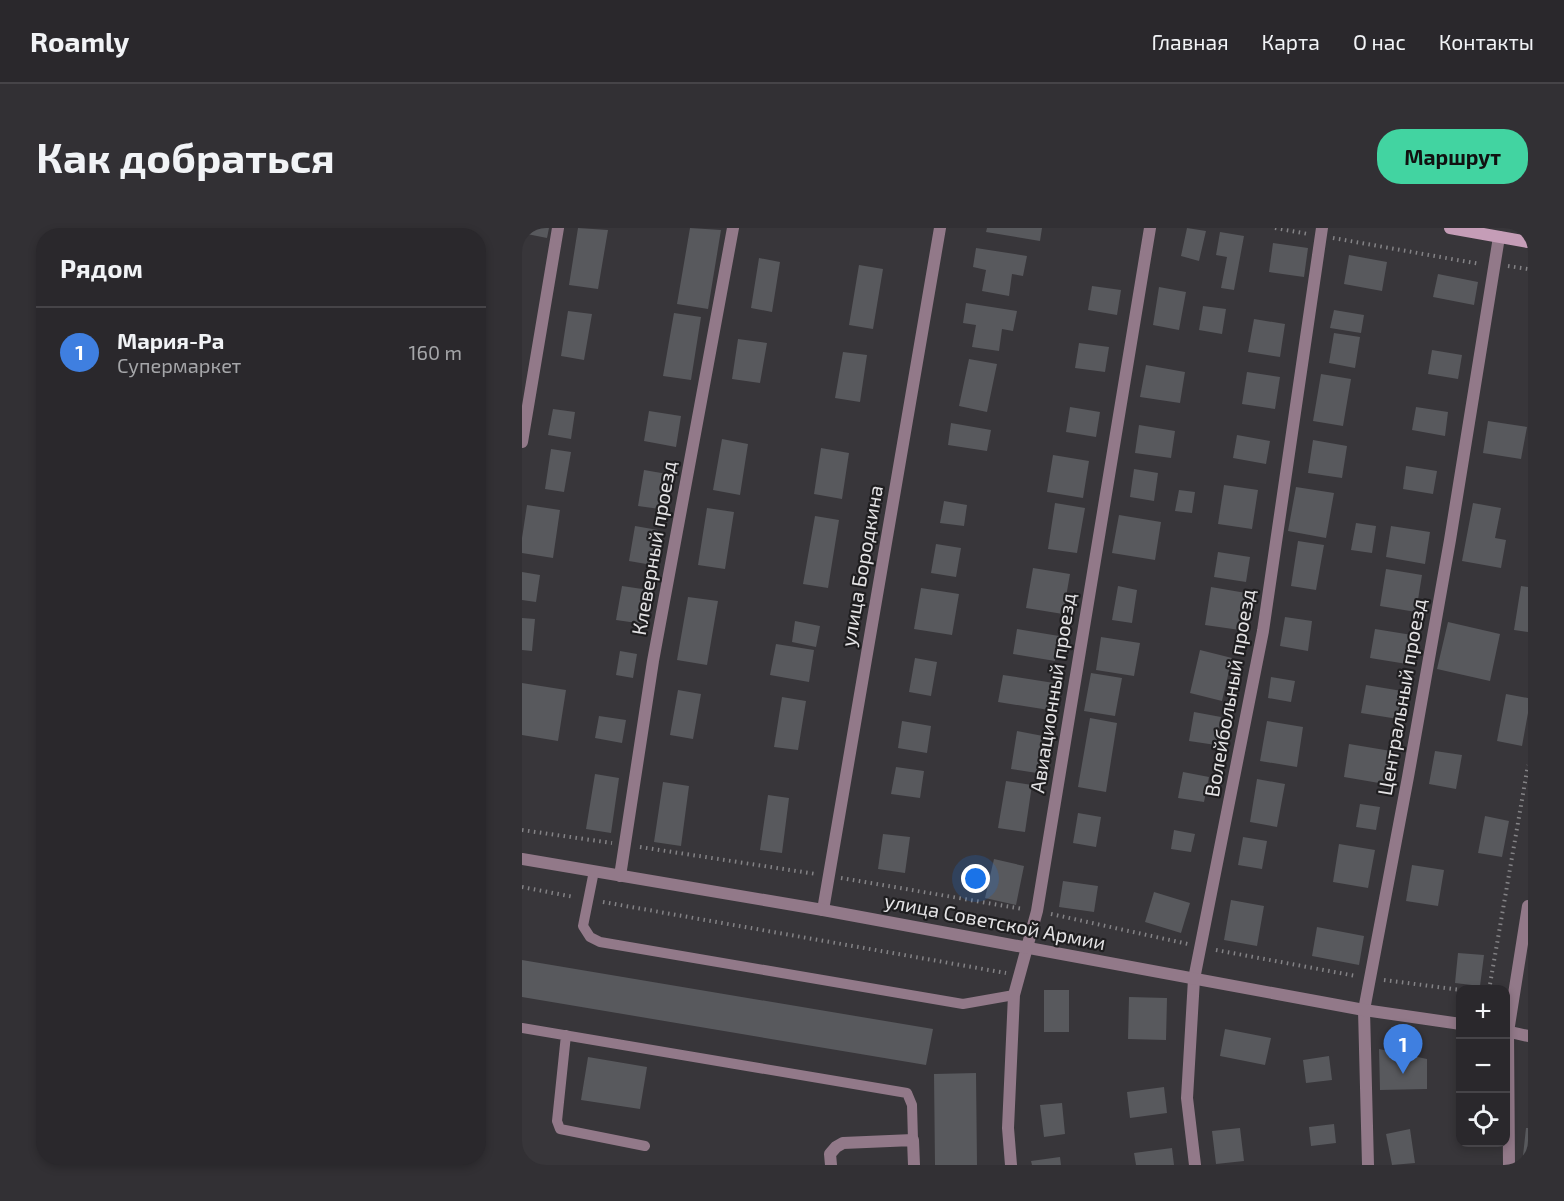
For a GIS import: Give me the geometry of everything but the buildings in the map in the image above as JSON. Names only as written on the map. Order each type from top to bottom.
[{"type":"main road","points":[[1450,228],[1528,242]]},
{"type":"street","points":[[522,442],[558,228]]},
{"type":"street","name":"Клеверный проезд","points":[[620,876],[653,661],[733,228]]},
{"type":"street","name":"улица Бородкина","points":[[823,910],[940,228]]},
{"type":"street","name":"Авиационный проезд","points":[[1011,1165],[1008,1128],[1014,995],[1036,911],[1150,228]]},
{"type":"street","name":"Волейбольный проезд","points":[[1196,1165],[1187,1098],[1194,979],[1263,631],[1321,232]]},
{"type":"street","name":"Центральный проезд","points":[[1368,1165],[1365,1010],[1446,563],[1499,237]]},
{"type":"street","name":"улица Советской Армии","points":[[522,859],[823,910],[1365,1010],[1456,1023]]},
{"type":"street","points":[[1510,1013],[1528,906]]},
{"type":"street","points":[[1510,1032],[1528,1036]]},
{"type":"street","points":[[1507,1039],[1509,1165]]},
{"type":"street","points":[[831,1165],[830,1154],[843,1143],[913,1140],[914,1165]]},
{"type":"lane","points":[[594,872],[583,926],[590,937],[600,942],[963,1004],[1014,995]]},
{"type":"lane","points":[[522,1028],[907,1093],[912,1106],[913,1140]]},
{"type":"lane","points":[[566,1035],[557,1121],[560,1129],[645,1146]]},
{"type":"path","points":[[1275,228],[1321,232],[1482,264],[1528,269]]},
{"type":"path","points":[[1490,985],[1528,765]]},
{"type":"path","points":[[522,830],[830,876],[1036,911],[1202,947],[1371,979],[1456,989]]},
{"type":"path","points":[[522,887],[1018,975]]},
{"type":"place","name":"Мария-Ра","points":[[1403,1074]]}]
